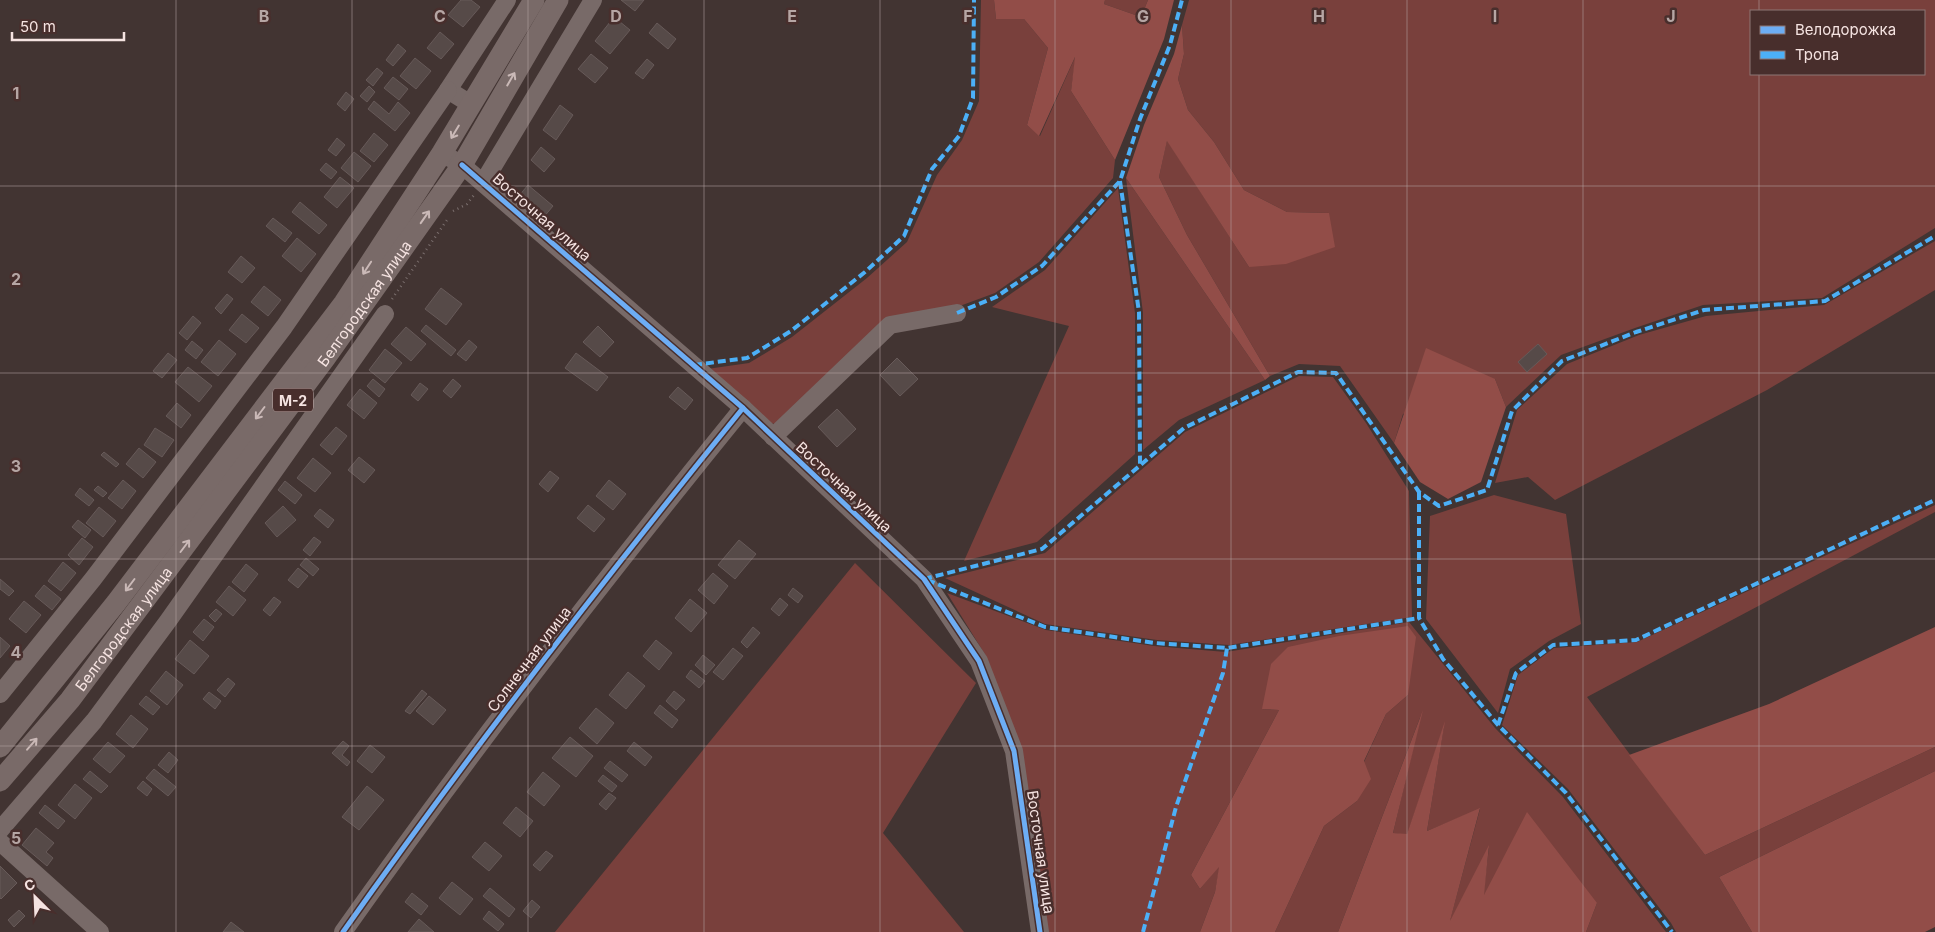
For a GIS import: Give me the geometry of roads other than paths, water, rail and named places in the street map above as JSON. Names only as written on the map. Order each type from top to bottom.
[{"type":"main road","name":"Белгородская улица","points":[[0,747],[116,603],[344,302],[442,153],[534,0]]},
{"type":"main road","name":"Белгородская улица","points":[[0,780],[70,700],[326,357],[462,165],[558,0]]},
{"type":"street","points":[[0,694],[93,579],[284,327],[448,90],[507,0]]},
{"type":"street","points":[[483,183],[593,0]]},
{"type":"street","points":[[448,90],[472,105]]},
{"type":"street","name":"Восточная улица","points":[[442,153],[462,165],[743,408],[924,579],[980,661],[1014,751],[1040,932]]},
{"type":"street","points":[[773,437],[890,325],[957,313]]},
{"type":"street","points":[[0,830],[94,721],[168,622],[385,314]]},
{"type":"street","name":"Солнечная улица","points":[[343,932],[414,832],[623,556],[743,408]]},
{"type":"street","points":[[0,842],[100,932]]}]
